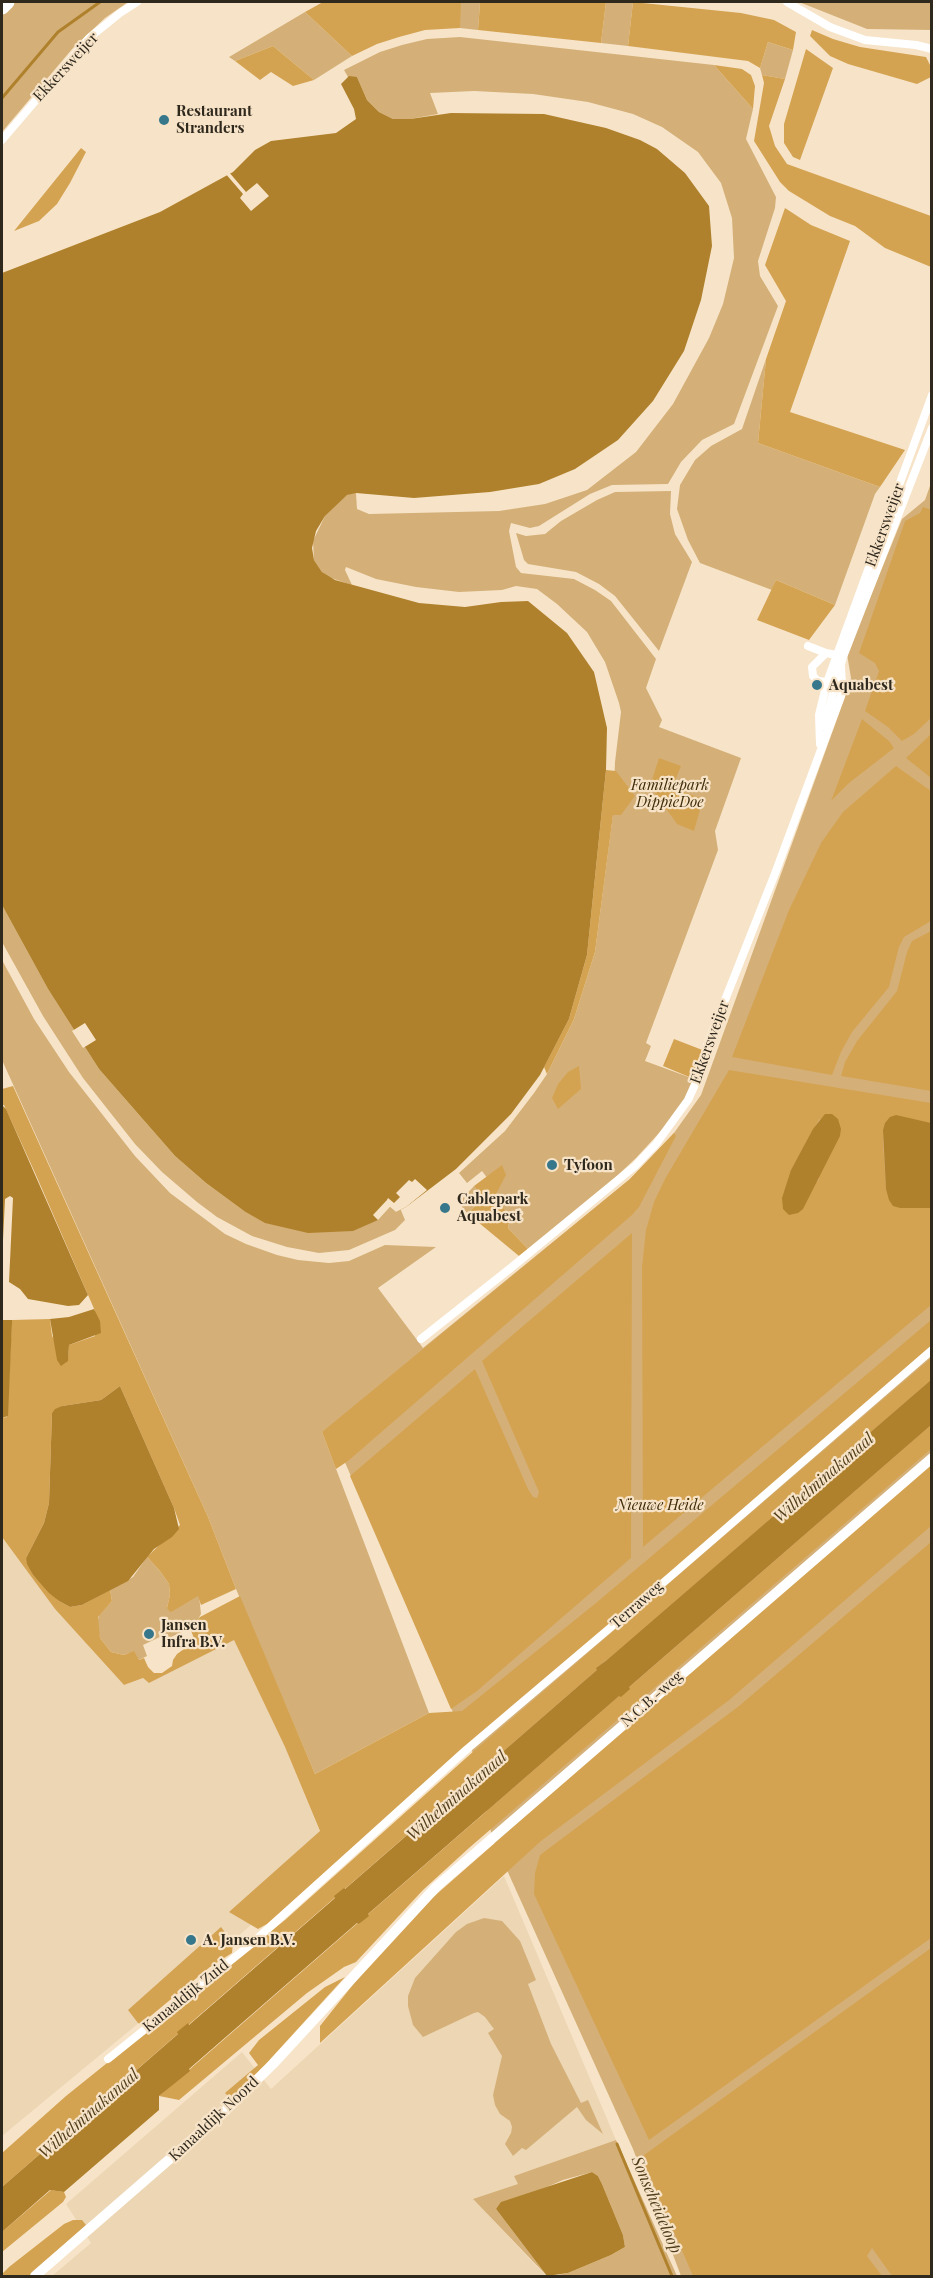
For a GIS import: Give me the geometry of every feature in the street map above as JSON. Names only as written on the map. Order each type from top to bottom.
[{"type":"highway","points":[[2,7],[7,2]]},
{"type":"street","name":"Ekkersweijer","points":[[2,140],[89,38],[137,2]]},
{"type":"street","points":[[787,2],[830,27],[865,40],[928,48]]},
{"type":"street","name":"Ekkersweijer","points":[[821,747],[819,715],[827,682],[932,395]]},
{"type":"street","name":"Ekkersweijer","points":[[821,747],[825,720],[841,667],[932,428]]},
{"type":"street","points":[[808,646],[836,655]]},
{"type":"street","points":[[826,653],[812,667],[813,676],[818,681],[827,682],[838,677]]},
{"type":"street","name":"Ekkersweijer","points":[[421,1339],[635,1166],[656,1144],[688,1100],[841,696],[841,667]]},
{"type":"street","name":"Terraweg","points":[[344,1860],[466,1750],[932,1350]]},
{"type":"street","name":"N.C.B.-weg","points":[[379,1947],[436,1887],[932,1458]]},
{"type":"street","name":"Kanaaldijk Zuid","points":[[108,2059],[250,1945],[344,1860]]},
{"type":"street","name":"Kanaaldijk Noord","points":[[35,2277],[225,2111],[280,2056],[379,1947]]},
{"type":"shaded area","points":[[2,1537],[55,1609],[124,1685],[143,1678],[149,1683],[234,1639],[285,1747],[330,1856],[140,2022],[2,2136]]},
{"type":"shaded area","points":[[504,1876],[616,2140],[514,2176],[519,2184],[474,2200],[546,2276],[52,2276],[91,2243],[66,2204],[242,2052],[271,2089]]},
{"type":"green space","points":[[12,2],[128,2],[105,18],[73,48],[2,132],[2,14]]},
{"type":"green space","points":[[323,2],[461,2],[460,28],[425,30],[377,44],[352,56],[305,12]]},
{"type":"green space","points":[[460,2],[480,3],[478,30],[460,28]]},
{"type":"green space","points":[[461,2],[606,2],[601,43],[478,30],[480,3]]},
{"type":"green space","points":[[606,2],[633,2],[628,46],[601,43]]},
{"type":"green space","points":[[633,2],[741,13],[774,20],[796,32],[793,50],[768,42],[760,68],[748,61],[628,46]]},
{"type":"green space","points":[[799,2],[931,2],[931,30],[867,29]]},
{"type":"green space","points":[[305,12],[352,56],[314,80],[273,46],[235,61],[229,57]]},
{"type":"green space","points":[[812,30],[860,47],[926,57],[931,67],[931,77],[917,84],[848,64],[830,56],[810,36]]},
{"type":"green space","name":"Familiepark DippieDoe","points":[[460,37],[714,65],[753,109],[746,139],[776,197],[775,208],[758,261],[760,276],[778,306],[734,424],[702,440],[681,462],[668,484],[612,485],[590,494],[539,526],[530,528],[511,523],[509,531],[516,567],[521,573],[574,579],[595,590],[611,601],[656,659],[646,688],[662,720],[659,727],[741,758],[715,831],[718,850],[646,1043],[651,1046],[645,1061],[694,1079],[690,1091],[671,1120],[636,1158],[601,1191],[528,1249],[508,1228],[510,1217],[494,1196],[497,1191],[482,1171],[467,1183],[459,1173],[505,1131],[534,1093],[547,1074],[574,1019],[595,952],[613,814],[615,762],[621,712],[619,703],[605,662],[587,632],[537,589],[516,586],[502,590],[459,592],[376,579],[346,567],[345,570],[352,585],[328,577],[322,572],[314,560],[313,541],[325,516],[343,497],[351,493],[356,493],[357,509],[369,514],[499,511],[545,504],[587,490],[636,452],[673,404],[709,338],[723,304],[734,258],[732,218],[721,183],[698,152],[662,127],[633,114],[588,102],[533,94],[474,91],[430,93],[438,114],[410,119],[393,119],[379,112],[367,100],[357,77],[348,77],[344,70],[380,52],[402,45],[427,39]]},
{"type":"green space","points":[[768,42],[793,50],[785,79],[762,75],[760,68]]},
{"type":"green space","points":[[273,46],[314,80],[293,86],[271,72],[260,80],[235,61]]},
{"type":"green space","points":[[806,49],[833,68],[800,160],[793,157],[784,143],[784,124]]},
{"type":"green space","points":[[714,65],[742,69],[751,75],[755,86],[753,109]]},
{"type":"green space","points":[[762,75],[785,79],[769,126],[775,146],[787,164],[931,216],[931,267],[885,248],[855,226],[830,216],[789,191],[780,182],[754,141],[764,83]]},
{"type":"green space","points":[[81,148],[86,152],[57,204],[39,221],[14,231]]},
{"type":"green space","points":[[785,208],[811,225],[850,241],[790,412],[905,450],[880,487],[758,443],[766,359],[786,301],[765,265]]},
{"type":"green space","points":[[766,359],[758,443],[880,487],[875,494],[835,605],[776,580],[772,590],[700,563],[688,540],[677,509],[680,485],[695,460],[711,446],[742,429]]},
{"type":"green space","name":"Nieuwe Heide","points":[[931,483],[931,2276],[681,2276],[633,2149],[492,1837],[476,1759],[455,1717],[331,1430],[322,1432],[429,1713],[315,1774],[236,1589],[208,1517],[2,1060],[2,960],[34,1019],[69,1072],[135,1156],[170,1193],[225,1234],[277,1255],[329,1263],[349,1261],[385,1245],[436,1247],[378,1288],[423,1348],[630,1179],[674,1133],[701,1095],[845,697],[851,678],[847,654],[902,519],[925,500]]},
{"type":"green space","points":[[671,491],[670,514],[675,534],[692,562],[659,651],[615,596],[599,584],[576,572],[528,564],[524,560],[516,533],[526,536],[545,534],[561,521],[615,492]]},
{"type":"green space","points":[[923,507],[932,510],[931,718],[914,734],[902,741],[888,727],[865,711],[879,671],[875,663],[859,653],[905,521],[920,513]]},
{"type":"green space","points":[[776,580],[835,605],[809,640],[757,620]]},
{"type":"green space","points":[[862,719],[889,741],[894,748],[849,783],[831,801]]},
{"type":"green space","points":[[931,734],[931,778],[906,758]]},
{"type":"green space","name":"Familiepark DippieDoe","points":[[659,758],[681,766],[672,788],[703,799],[694,831],[677,824],[650,786]]},
{"type":"green space","points":[[896,766],[931,791],[931,921],[904,937],[899,947],[889,987],[852,1032],[832,1075],[732,1057],[789,910],[821,843],[843,812]]},
{"type":"green space","points":[[606,770],[616,771],[635,796],[621,815],[613,815],[595,952],[574,1019],[547,1074],[544,1067],[569,1019],[587,955]]},
{"type":"green space","points":[[2,905],[48,989],[99,1069],[175,1156],[206,1183],[244,1211],[378,1220],[390,1206],[400,1208],[405,1220],[395,1230],[349,1250],[319,1253],[287,1247],[252,1236],[217,1217],[197,1202],[162,1172],[135,1144],[83,1078],[43,1016],[2,942]]},
{"type":"green space","points":[[931,931],[931,1091],[841,1076],[845,1062],[857,1041],[897,991],[912,941]]},
{"type":"green space","points":[[674,1039],[705,1051],[694,1079],[663,1066]]},
{"type":"green space","points":[[579,1066],[581,1089],[558,1109],[552,1098],[558,1084],[568,1072]]},
{"type":"green space","points":[[729,1070],[931,1103],[931,1123],[884,1125],[883,1143],[886,1189],[900,1208],[931,1208],[931,1305],[643,1547],[642,1267],[646,1230],[654,1202]],"holes":[[[820,1118],[819,1179],[817,1182],[791,1170]]]},
{"type":"green space","points":[[13,1086],[208,1517],[236,1589],[201,1605],[198,1596],[173,1611],[170,1612],[167,1608],[170,1595],[169,1584],[147,1557],[180,1525],[120,1386],[101,1400],[62,1406],[52,1413],[49,1503],[44,1523],[26,1558],[33,1575],[59,1601],[70,1607],[82,1605],[110,1590],[112,1601],[98,1617],[100,1638],[111,1652],[124,1655],[134,1651],[139,1660],[144,1658],[154,1673],[162,1673],[172,1666],[177,1654],[195,1641],[190,1628],[200,1617],[240,1596],[315,1774],[429,1713],[462,1711],[596,1603],[931,1320],[931,1346],[678,1566],[515,1703],[267,1924],[258,1929],[229,1912],[320,1831],[285,1747],[234,1640],[149,1683],[143,1678],[124,1685],[55,1609],[2,1537],[2,1418],[7,1417],[12,1320],[50,1319],[52,1336],[68,1358],[69,1345],[95,1336],[95,1311],[36,1175],[2,1105],[2,1089]]},
{"type":"green space","points":[[674,1133],[676,1136],[639,1207],[632,1215],[336,1469],[322,1432],[630,1179]]},
{"type":"green space","points":[[502,1165],[506,1175],[495,1196],[510,1217],[508,1228],[528,1249],[519,1256],[467,1213],[483,1200],[474,1186]]},
{"type":"green space","points":[[474,1186],[483,1200],[467,1213],[462,1207],[463,1198]]},
{"type":"green space","points":[[632,1233],[631,1558],[477,1691],[451,1709],[350,1476],[475,1369],[528,1489],[533,1497],[537,1498],[539,1492],[482,1361]]},
{"type":"green space","points":[[931,1358],[931,1380],[596,1668],[599,1668],[2,2187],[2,2153],[66,2096],[285,1920],[475,1750]]},
{"type":"green space","points":[[931,1425],[931,1449],[469,1848],[423,1890],[356,1962],[344,1967],[307,1993],[179,2100],[159,2096],[360,1921],[359,1924]]},
{"type":"green space","points":[[931,1464],[931,1526],[728,1701],[541,1841],[320,2043],[320,2026],[375,1957],[414,1914],[719,1646]]},
{"type":"green space","points":[[931,1542],[931,1938],[649,2140],[534,1894],[535,1873],[540,1855],[739,1706]]},
{"type":"green space","points":[[147,1557],[169,1584],[170,1595],[167,1608],[199,1595],[201,1614],[190,1628],[167,1639],[162,1636],[143,1645],[147,1656],[139,1660],[129,1653],[124,1655],[111,1652],[100,1638],[97,1623],[99,1615],[112,1601],[110,1590],[133,1577]]},
{"type":"green space","points":[[484,1918],[502,1921],[520,1941],[536,1980],[528,1984],[551,2044],[581,2103],[588,2100],[603,2134],[586,2120],[577,2107],[526,2150],[522,2148],[513,2156],[505,2144],[512,2127],[510,2121],[500,2114],[493,2095],[502,2056],[488,2033],[494,2029],[485,2017],[478,2012],[474,2013],[423,2037],[413,2025],[408,1996],[415,1978],[456,1932],[467,1924]]},
{"type":"green space","points":[[221,1927],[233,1943],[232,1953],[210,1967],[141,2024],[138,2023],[128,2010]]},
{"type":"green space","points":[[931,1948],[931,2276],[892,2276],[872,2248],[867,2256],[882,2276],[693,2276],[644,2162],[644,2155]]},
{"type":"green space","points":[[345,1977],[231,2099],[225,2093],[258,2065],[249,2053],[259,2040],[325,1987]]},
{"type":"green space","points":[[616,2140],[677,2276],[553,2276],[568,2273],[625,2247],[623,2235],[602,2184],[598,2176],[592,2172],[563,2180],[496,2209],[547,2276],[473,2199],[518,2184],[514,2176]]},
{"type":"green space","points":[[51,2190],[64,2192],[66,2197],[63,2202],[2,2252],[2,2232]]},
{"type":"green space","points":[[73,2220],[82,2220],[86,2225],[30,2276],[2,2276],[9,2267],[64,2224]]},
{"type":"water","points":[[349,76],[357,77],[367,100],[379,112],[393,119],[451,113],[544,114],[606,128],[640,140],[657,149],[685,173],[709,206],[712,246],[701,300],[684,351],[653,401],[618,440],[575,469],[539,484],[490,492],[414,498],[356,493],[347,495],[325,516],[316,531],[312,548],[314,560],[322,572],[335,580],[419,603],[465,607],[528,601],[567,633],[594,672],[607,728],[606,770],[587,955],[569,1019],[540,1075],[511,1114],[456,1169],[406,1207],[396,1212],[390,1207],[378,1220],[353,1231],[308,1233],[265,1223],[244,1211],[175,1156],[99,1069],[48,989],[2,905],[2,273],[160,212],[233,172],[255,150],[271,141],[336,133],[356,119],[354,109],[341,84]]},
{"type":"water","points":[[2,1105],[6,1109],[88,1295],[79,1305],[68,1306],[28,1299],[20,1289],[9,1282],[13,1198],[10,1196],[5,1199],[2,1261]]},
{"type":"water","points":[[825,1114],[832,1114],[838,1119],[841,1129],[840,1136],[803,1209],[789,1215],[783,1209],[782,1198],[791,1170],[813,1129]]},
{"type":"water","points":[[896,1115],[931,1123],[931,1208],[900,1208],[893,1206],[889,1200],[886,1189],[883,1130],[890,1117]]},
{"type":"water","points":[[94,1309],[100,1321],[101,1333],[69,1345],[68,1361],[61,1366],[57,1360],[50,1319],[69,1317]]},
{"type":"water","points":[[2,1320],[12,1320],[8,1416],[2,1418]]},
{"type":"water","name":"Wilhelminakanaal","points":[[931,1380],[931,1425],[629,1687],[630,1689],[621,1697],[619,1696],[368,1914],[369,1916],[359,1924],[357,1923],[189,2069],[190,2071],[159,2096],[159,2110],[64,2192],[50,2190],[2,2232],[2,2187],[178,2034],[177,2032],[188,2023],[189,2025],[335,1898],[334,1896],[345,1889],[597,1670],[596,1668]]},
{"type":"water","points":[[120,1386],[174,1508],[179,1529],[172,1537],[154,1549],[128,1581],[82,1605],[70,1607],[49,1593],[33,1575],[26,1558],[44,1523],[49,1503],[52,1413],[62,1406],[101,1400]]},
{"type":"water","points":[[592,2172],[598,2176],[602,2184],[623,2235],[625,2247],[568,2273],[547,2276],[496,2209],[501,2202]]},
{"type":"pier","points":[[228,171],[246,192],[257,183],[269,196],[251,211],[240,198],[243,194],[225,173]]},
{"type":"pier","points":[[85,1023],[96,1040],[83,1048],[72,1031]]},
{"type":"pier","points":[[415,1179],[427,1190],[396,1212],[390,1207],[378,1220],[373,1215],[388,1198],[394,1203],[400,1197],[396,1193],[409,1180],[412,1182]]},
{"type":"waterway","points":[[2,98],[58,32],[100,2]]},
{"type":"waterway","name":"Sonseheideloop","points":[[617,2144],[672,2276]]},
{"type":"place","name":"Restaurant Stranders","points":[[164,120]]},
{"type":"place","name":"Aquabest","points":[[817,685]]},
{"type":"place","name":"Tyfoon","points":[[552,1165]]},
{"type":"place","name":"Cablepark Aquabest","points":[[445,1208]]},
{"type":"place","name":"Jansen Infra B.V.","points":[[149,1634]]},
{"type":"place","name":"A. Jansen B.V.","points":[[191,1940]]}]
